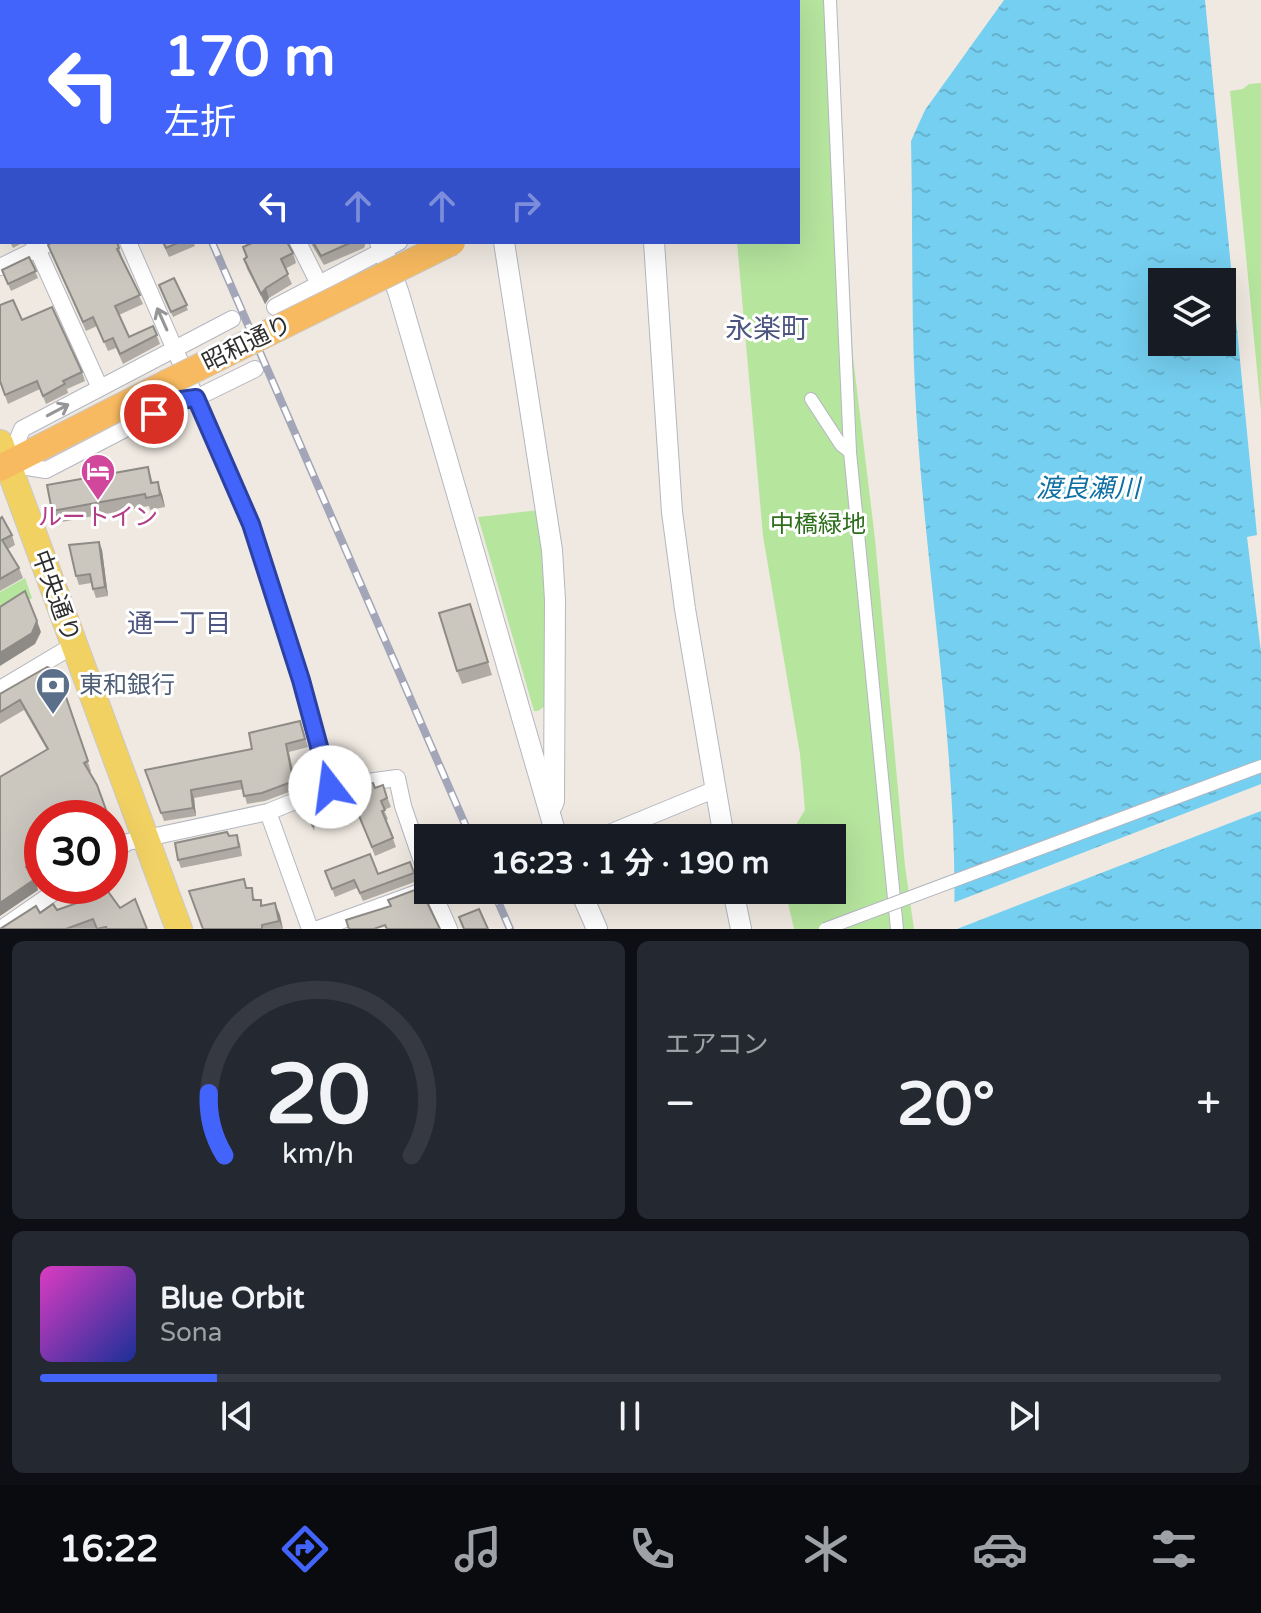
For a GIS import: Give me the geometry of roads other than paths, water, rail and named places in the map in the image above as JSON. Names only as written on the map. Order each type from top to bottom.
[{"type":"highway","name":"昭和通り","points":[[3,458],[167,383],[448,244]]},
{"type":"main road","name":"中央通り","points":[[3,458],[179,929]]},
{"type":"street","points":[[830,0],[850,452],[897,929]]},
{"type":"street","points":[[0,267],[41,244],[100,388]]},
{"type":"street","points":[[129,244],[251,524],[301,680],[330,787]]},
{"type":"street","points":[[299,244],[318,282]]},
{"type":"street","points":[[505,244],[552,550],[555,600],[554,801],[549,812]]},
{"type":"street","points":[[654,244],[672,512],[685,609],[722,824]]},
{"type":"street","points":[[275,307],[387,245],[553,824]]},
{"type":"street","points":[[232,319],[22,429],[3,458],[46,470],[181,400],[196,398],[255,369]]},
{"type":"street","points":[[811,399],[841,445],[850,452]]},
{"type":"street","points":[[0,689],[74,645]]},
{"type":"street","points":[[525,731],[544,730],[553,725]]},
{"type":"street","points":[[825,929],[1261,766]]},
{"type":"street","points":[[128,842],[268,812],[330,787],[397,778],[414,838]]},
{"type":"street","points":[[631,824],[716,789]]},
{"type":"street","points":[[268,812],[310,929]]},
{"type":"street","points":[[318,929],[414,895]]},
{"type":"street","points":[[1,929],[37,904]]},
{"type":"street","points":[[437,904],[449,929]]},
{"type":"street","points":[[586,904],[597,929]]},
{"type":"street","points":[[736,904],[741,929]]},
{"type":"water","name":"渡良瀬川","points":[[1004,0],[1205,0],[1231,268],[1148,268],[1148,356],[1236,356],[1236,319],[1257,535],[1247,537],[1261,652],[1261,929],[954,929],[954,861],[946,726],[919,457],[914,359],[911,141],[925,110]]},
{"type":"railway","points":[[213,244],[465,824]]},
{"type":"railway","points":[[499,904],[510,929]]},
{"type":"place","name":"ルートイン","points":[[98,502]]},
{"type":"place","name":"東和銀行","points":[[53,716]]},
{"type":"district","name":"永楽町","points":[[767,328]]},
{"type":"district","name":"通一丁目","points":[[179,623]]},
{"type":"park label","name":"中橋緑地","points":[[818,524]]}]
